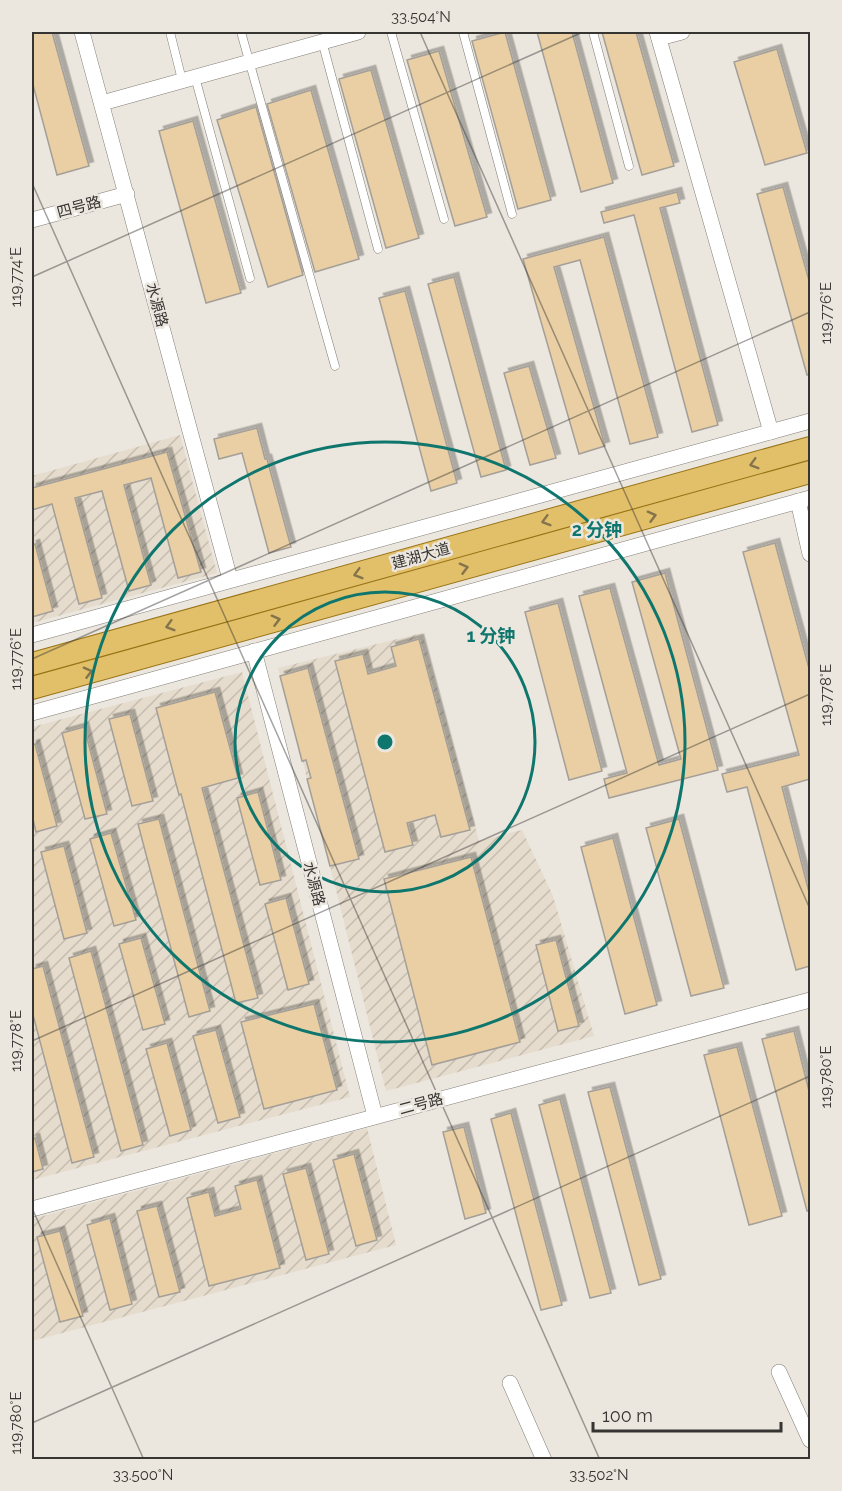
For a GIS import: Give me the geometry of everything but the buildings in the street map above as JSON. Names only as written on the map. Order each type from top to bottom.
[{"type":"main road","name":"建湖大道","points":[[32,664],[810,448]]},
{"type":"main road","name":"建湖大道","points":[[32,688],[810,472]]},
{"type":"street","name":"水源路","points":[[82,32],[230,579]]},
{"type":"street","points":[[102,103],[357,32]]},
{"type":"street","points":[[682,32],[658,35],[771,432]]},
{"type":"street","name":"四号路","points":[[32,220],[127,194]]},
{"type":"street","points":[[32,635],[810,421]]},
{"type":"street","points":[[32,713],[804,499],[810,554]]},
{"type":"street","name":"水源路","points":[[254,651],[375,1116]]},
{"type":"street","name":"二号路","points":[[32,1209],[810,1000]]},
{"type":"street","points":[[779,1372],[810,1440]]},
{"type":"street","points":[[510,1383],[544,1460]]},
{"type":"lane","points":[[170,32],[189,78],[250,278]]},
{"type":"lane","points":[[241,32],[335,366]]},
{"type":"lane","points":[[390,32],[444,219]]},
{"type":"lane","points":[[463,32],[512,214]]},
{"type":"lane","points":[[593,32],[629,166]]},
{"type":"lane","points":[[322,41],[378,249]]},
{"type":"shaded area","points":[[180,435],[217,573],[32,623],[32,476]]},
{"type":"shaded area","points":[[422,633],[479,841],[522,830],[553,896],[594,1036],[386,1091],[278,668]]},
{"type":"shaded area","points":[[242,672],[350,1097],[32,1180],[32,727]]},
{"type":"shaded area","points":[[367,1128],[396,1245],[32,1341],[32,1219]]}]
